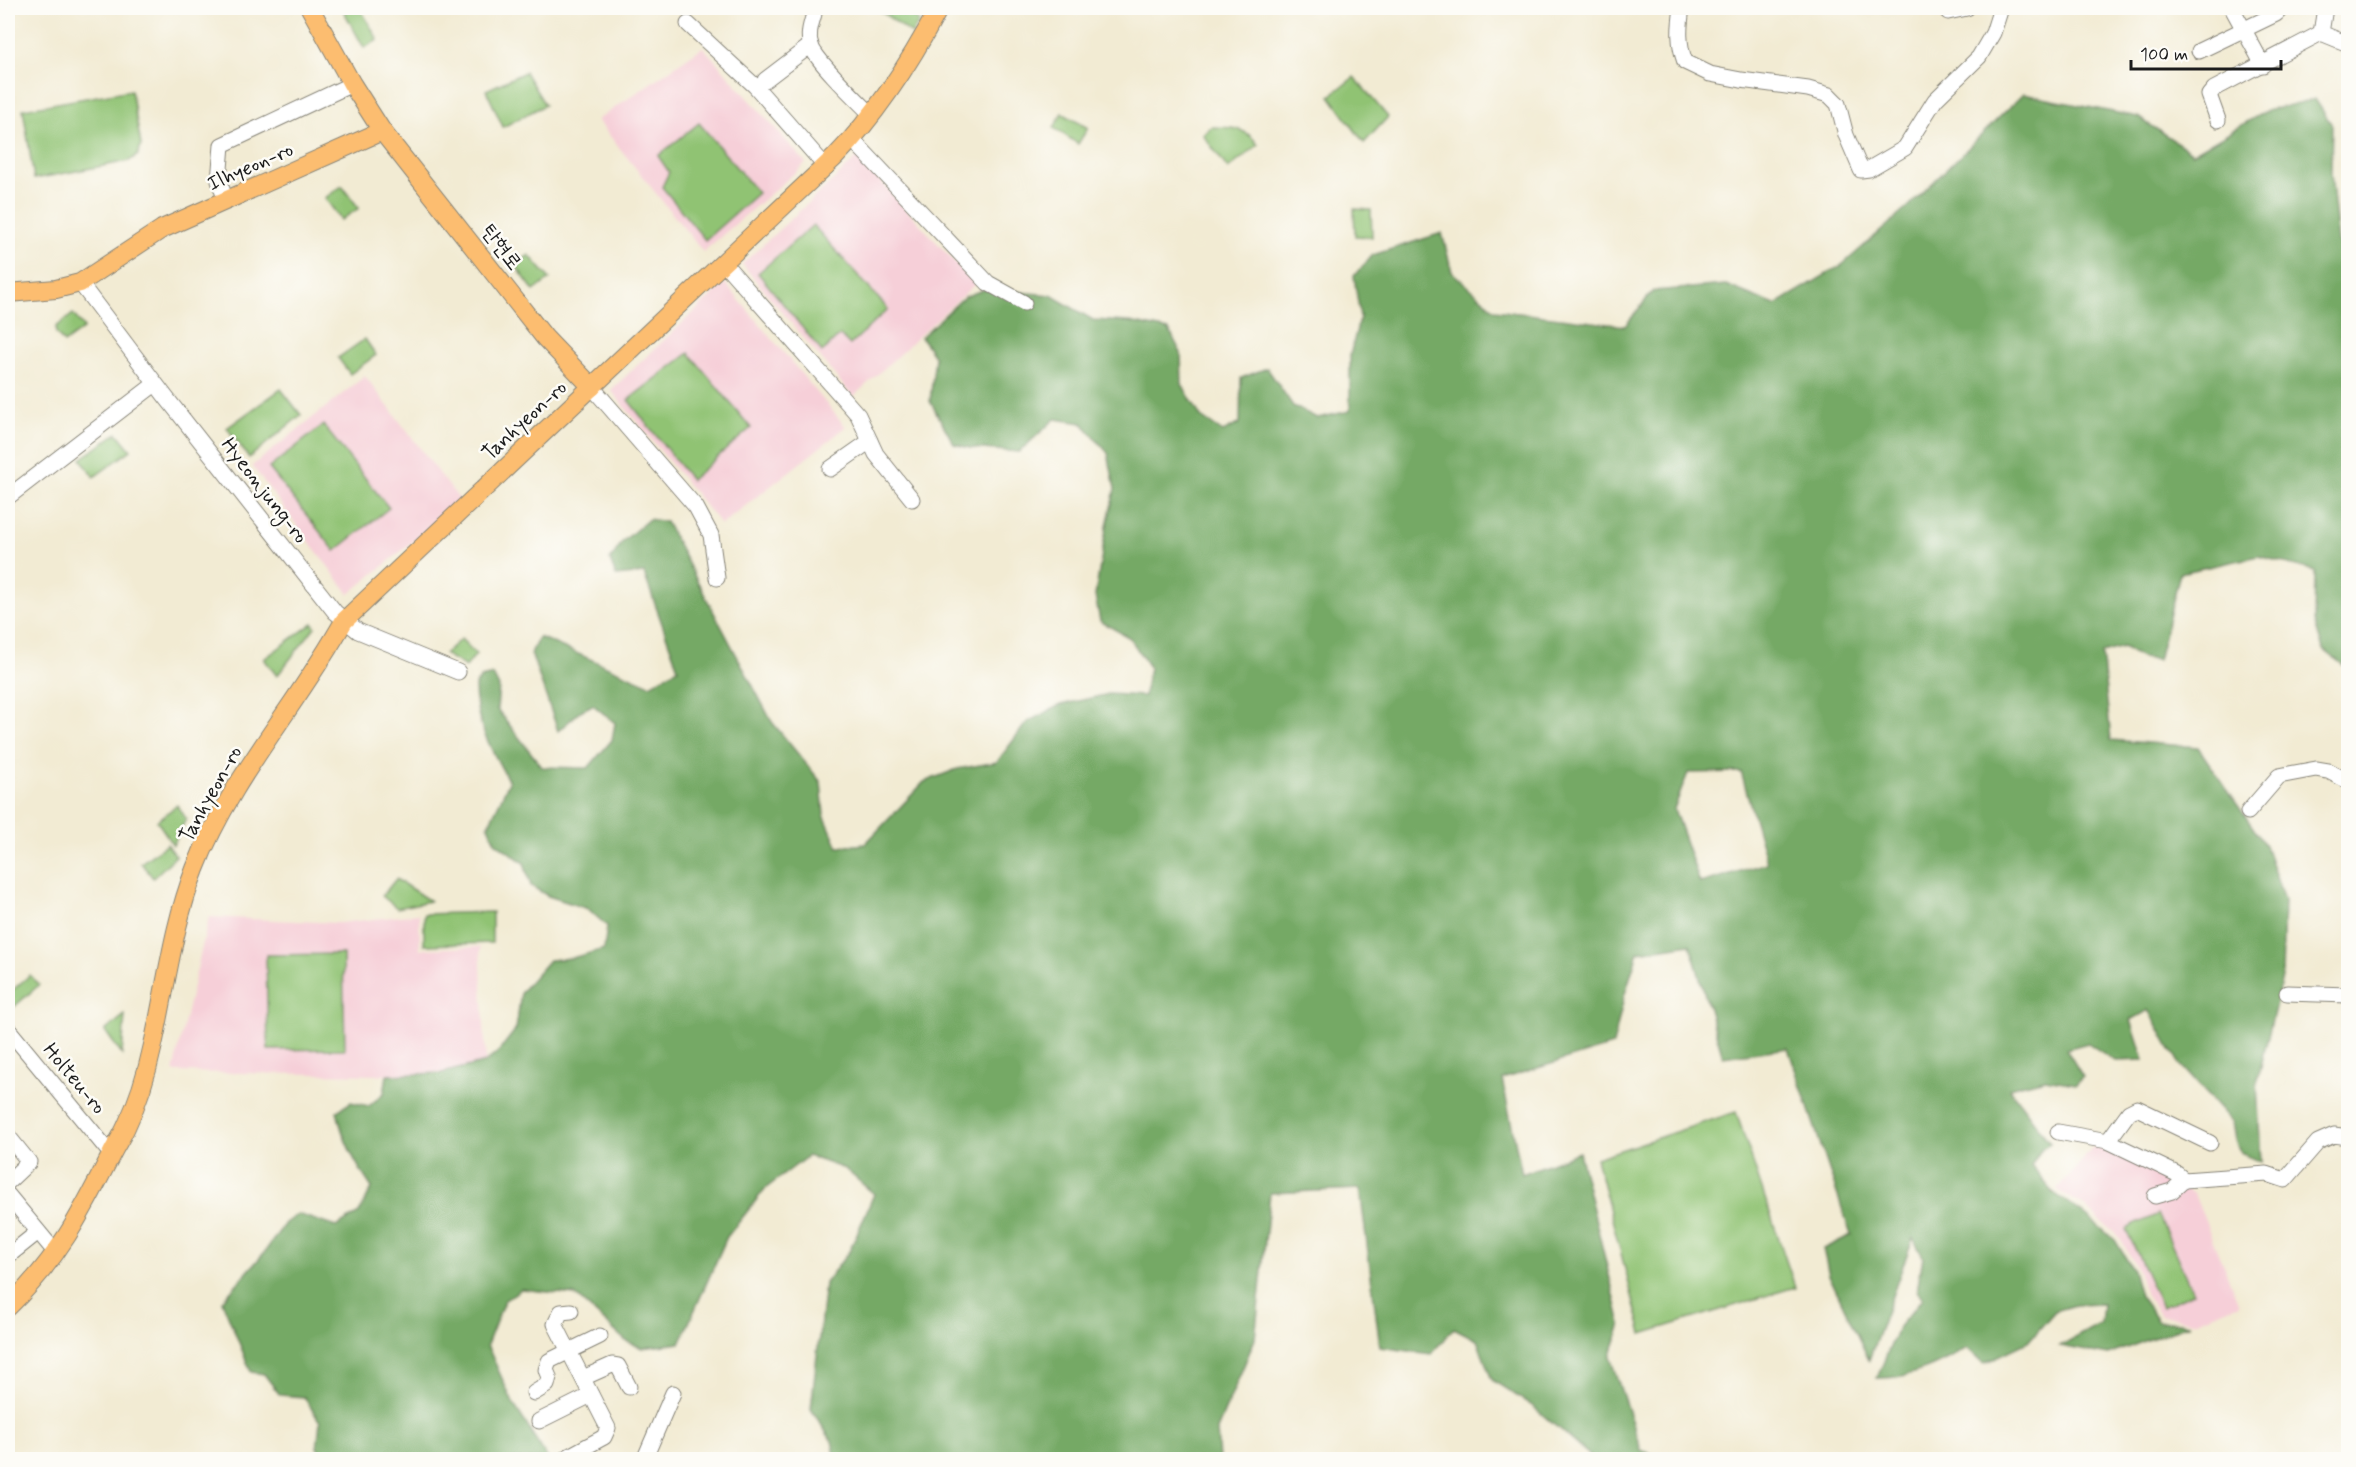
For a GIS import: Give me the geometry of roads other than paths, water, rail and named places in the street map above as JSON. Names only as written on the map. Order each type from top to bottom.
[{"type":"main road","points":[[310,8],[352,84],[382,131]]},
{"type":"main road","name":"Tanhyeon-ro","points":[[8,1307],[56,1254],[78,1219],[127,1126],[153,1047],[177,934],[195,870],[216,821],[244,772],[344,621],[826,167],[852,140],[904,71],[939,8]]},
{"type":"main road","name":"Ilhyeon-ro","points":[[8,293],[56,289],[80,283],[162,228],[382,131]]},
{"type":"main road","name":"탄현로","points":[[382,131],[545,338],[592,387]]},
{"type":"street","points":[[1682,8],[1678,32],[1685,62],[1710,74],[1741,81],[1808,89],[1829,95],[1838,104],[1846,135],[1861,170],[1869,169],[1905,148],[1935,100],[1979,57],[1993,33],[2001,8]]},
{"type":"street","points":[[1948,12],[1967,8]]},
{"type":"street","points":[[2232,8],[2263,64]]},
{"type":"street","points":[[2199,51],[2276,14],[2282,8]]},
{"type":"street","points":[[2321,33],[2325,8]]},
{"type":"street","points":[[814,14],[809,30],[811,45],[818,57],[871,114]]},
{"type":"street","points":[[688,24],[754,86],[826,167]]},
{"type":"street","points":[[2218,120],[2209,95],[2214,89],[2321,33],[2349,44]]},
{"type":"street","points":[[765,80],[811,45]]},
{"type":"street","points":[[226,201],[219,181],[222,145],[352,84]]},
{"type":"street","points":[[852,140],[988,283],[1024,303]]},
{"type":"street","points":[[723,262],[858,415],[876,454],[912,499]]},
{"type":"street","name":"Hyeonjung-ro","points":[[80,283],[155,384],[335,612],[358,631],[458,672]]},
{"type":"street","points":[[8,497],[155,384]]},
{"type":"street","name":"Tanhyeon-ro","points":[[592,387],[696,507],[711,536],[717,578]]},
{"type":"street","points":[[830,469],[870,441]]},
{"type":"street","points":[[2248,812],[2279,776],[2316,769],[2328,771],[2349,781]]},
{"type":"street","points":[[2287,993],[2349,996]]},
{"type":"street","name":"Holteu-ro","points":[[9,1033],[111,1154]]},
{"type":"street","points":[[2108,1141],[2129,1112],[2137,1108],[2210,1143]]},
{"type":"street","points":[[2058,1132],[2108,1141],[2177,1174],[2184,1180]]},
{"type":"street","points":[[2155,1196],[2172,1191],[2184,1180],[2267,1174],[2285,1180],[2318,1142],[2334,1135],[2349,1137]]},
{"type":"street","points":[[8,1136],[29,1162],[8,1182]]},
{"type":"street","points":[[8,1195],[56,1254]]},
{"type":"street","points":[[8,1256],[38,1232]]},
{"type":"street","points":[[566,1460],[567,1457],[604,1437],[608,1428],[555,1324],[561,1312],[571,1311]]},
{"type":"street","points":[[534,1393],[547,1385],[549,1377],[546,1370],[549,1361],[600,1336]]},
{"type":"street","points":[[583,1378],[612,1365],[618,1366],[629,1387]]},
{"type":"street","points":[[644,1460],[673,1393]]},
{"type":"street","points":[[539,1421],[591,1395]]}]
